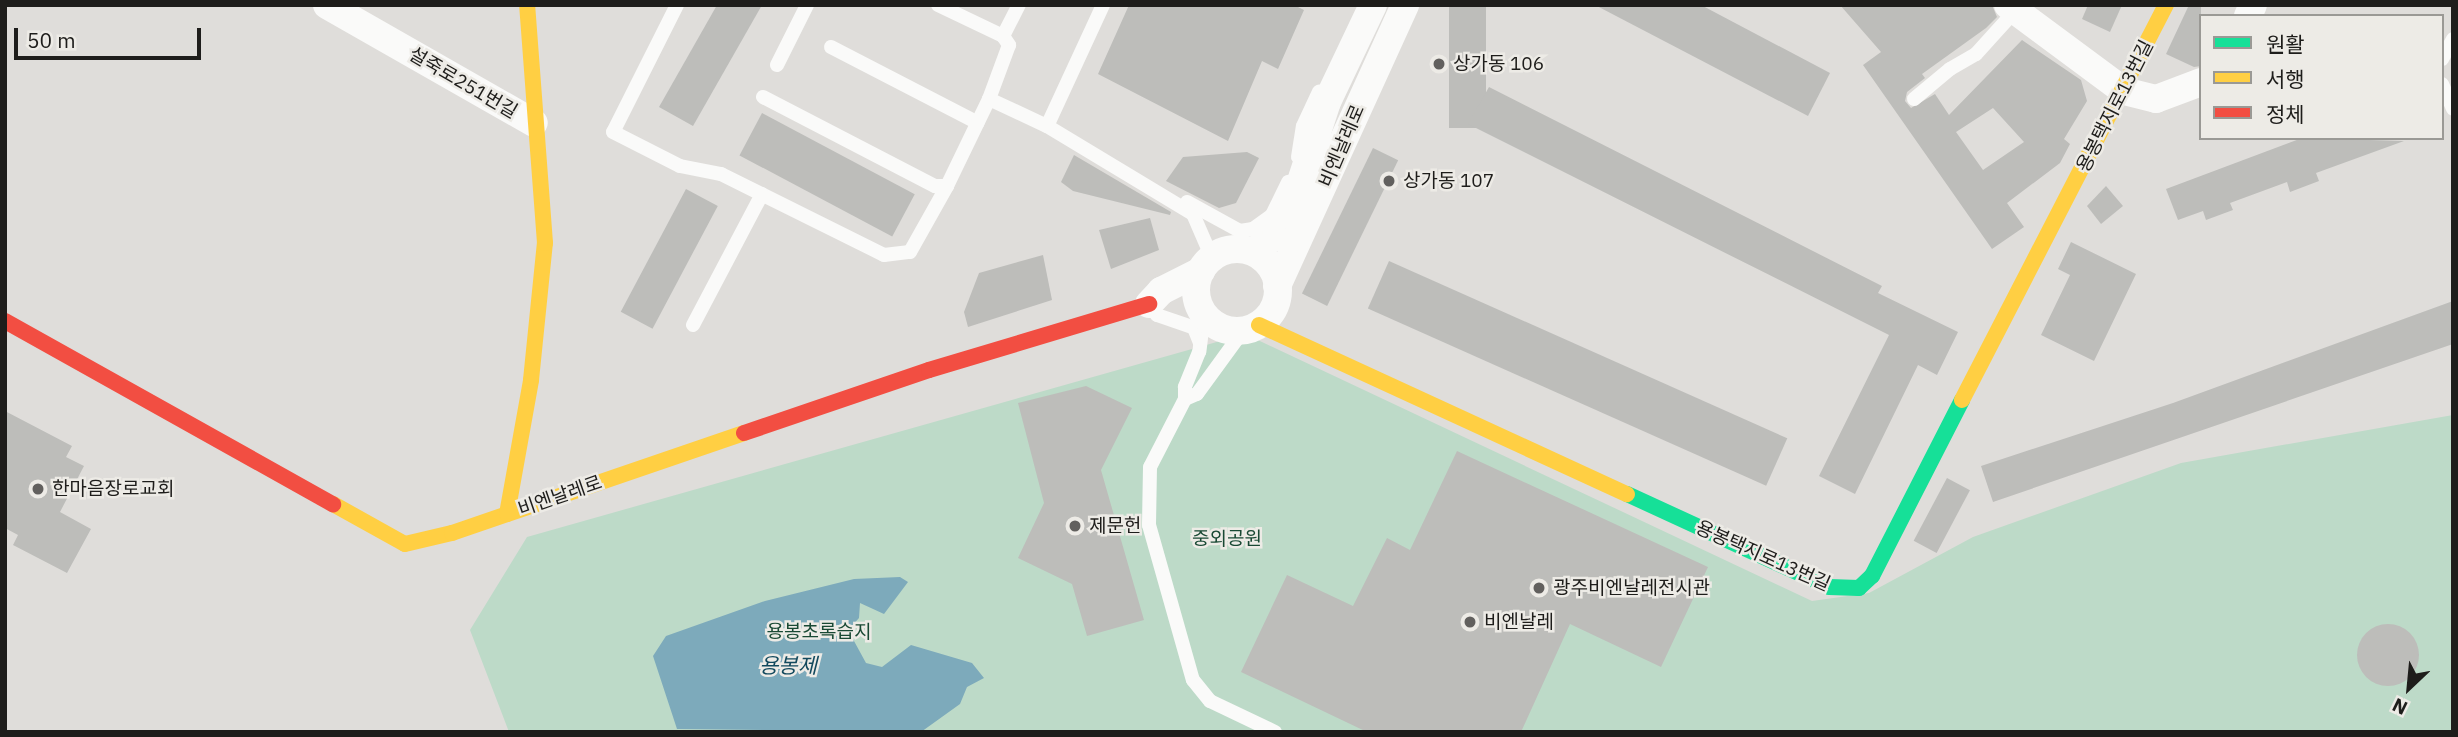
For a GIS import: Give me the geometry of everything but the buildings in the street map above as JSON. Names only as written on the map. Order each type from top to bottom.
[{"type":"street","name":"설죽로251번길","points":[[327,5],[534,123]]},
{"type":"street","name":"설죽로251번길","points":[[527,5],[534,123]]},
{"type":"street","name":"비엔날레로","points":[[1254,251],[1276,235],[1290,215],[1327,102],[1373,5]]},
{"type":"street","name":"비엔날레로","points":[[1277,286],[1405,5]]},
{"type":"street","name":"용봉택지로13번길","points":[[1251,328],[1829,587],[1859,588],[1872,576],[2166,5]]},
{"type":"street","points":[[2011,9],[2124,91],[2155,99],[2199,83]]},
{"type":"street","points":[[507,514],[531,380],[545,243],[534,123]]},
{"type":"street","points":[[1149,304],[1161,291],[1224,251],[1254,251],[1272,269],[1277,286],[1275,306],[1251,328],[1219,327],[1202,311],[1196,294],[1207,264]]},
{"type":"street","points":[[1149,304],[1202,311]]},
{"type":"street","name":"비엔날레로","points":[[5,321],[405,544],[507,514],[918,374],[1149,304]]},
{"type":"lane","points":[[677,5],[613,132],[680,166],[721,174],[884,255],[903,256],[910,252],[947,186],[1009,56],[1009,45],[1003,36],[938,5]]},
{"type":"lane","points":[[777,65],[807,5]]},
{"type":"lane","points":[[1003,36],[1019,5]]},
{"type":"lane","points":[[1047,126],[1103,5]]},
{"type":"lane","points":[[989,99],[1047,126],[1166,194],[1240,230],[1253,229],[1272,215],[1297,164],[1306,117],[1362,5]]},
{"type":"lane","points":[[1338,107],[1385,5]]},
{"type":"lane","points":[[1914,99],[1988,43],[2011,9]]},
{"type":"lane","points":[[2444,55],[2453,39]]},
{"type":"lane","points":[[831,47],[978,123]]},
{"type":"lane","points":[[2444,89],[2453,109]]},
{"type":"lane","points":[[764,97],[935,186],[947,186]]},
{"type":"lane","points":[[693,325],[762,194]]},
{"type":"lane","points":[[1166,194],[1194,214],[1207,264]]},
{"type":"lane","points":[[1219,220],[1254,251]]},
{"type":"lane","points":[[1149,304],[1157,315],[1194,328],[1201,344]]},
{"type":"lane","points":[[1202,311],[1201,344],[1185,387],[1185,399],[1150,467],[1149,525],[1193,680],[1210,701],[1275,732]]},
{"type":"lane","points":[[1185,399],[1197,394],[1251,328]]},
{"type":"green space","name":"중외공원","points":[[1245,334],[1812,601],[1869,593],[1973,537],[2181,463],[2453,415],[2453,732],[509,732],[470,630],[527,537]]},
{"type":"water","name":"용봉제","points":[[900,577],[908,582],[884,614],[860,603],[859,618],[848,630],[866,663],[882,667],[911,645],[972,663],[984,678],[967,687],[960,704],[921,732],[677,729],[653,656],[666,636],[765,601],[854,579]]},
{"type":"traffic: fast","points":[[1627,494],[1829,587],[1859,588],[1872,576],[1962,400]]},
{"type":"traffic: slow","points":[[507,514],[531,380],[545,243],[527,5]]},
{"type":"traffic: slow","points":[[1962,400],[2166,5]]},
{"type":"traffic: slow","points":[[1259,325],[1627,494]]},
{"type":"traffic: slow","points":[[333,504],[405,544],[452,533],[744,433]]},
{"type":"traffic: jam","points":[[744,433],[929,370],[1149,304]]},
{"type":"traffic: jam","points":[[5,321],[333,504]]},
{"type":"place","name":"상가동 106","points":[[1439,64]]},
{"type":"place","name":"상가동 107","points":[[1389,181]]},
{"type":"place","name":"한마음장로교회","points":[[38,489]]},
{"type":"place","name":"제문헌","points":[[1075,526]]},
{"type":"place","name":"광주비엔날레전시관","points":[[1539,588]]},
{"type":"place","name":"비엔날레","points":[[1470,622]]},
{"type":"park label","name":"용봉초록습지","points":[[819,632]]}]
